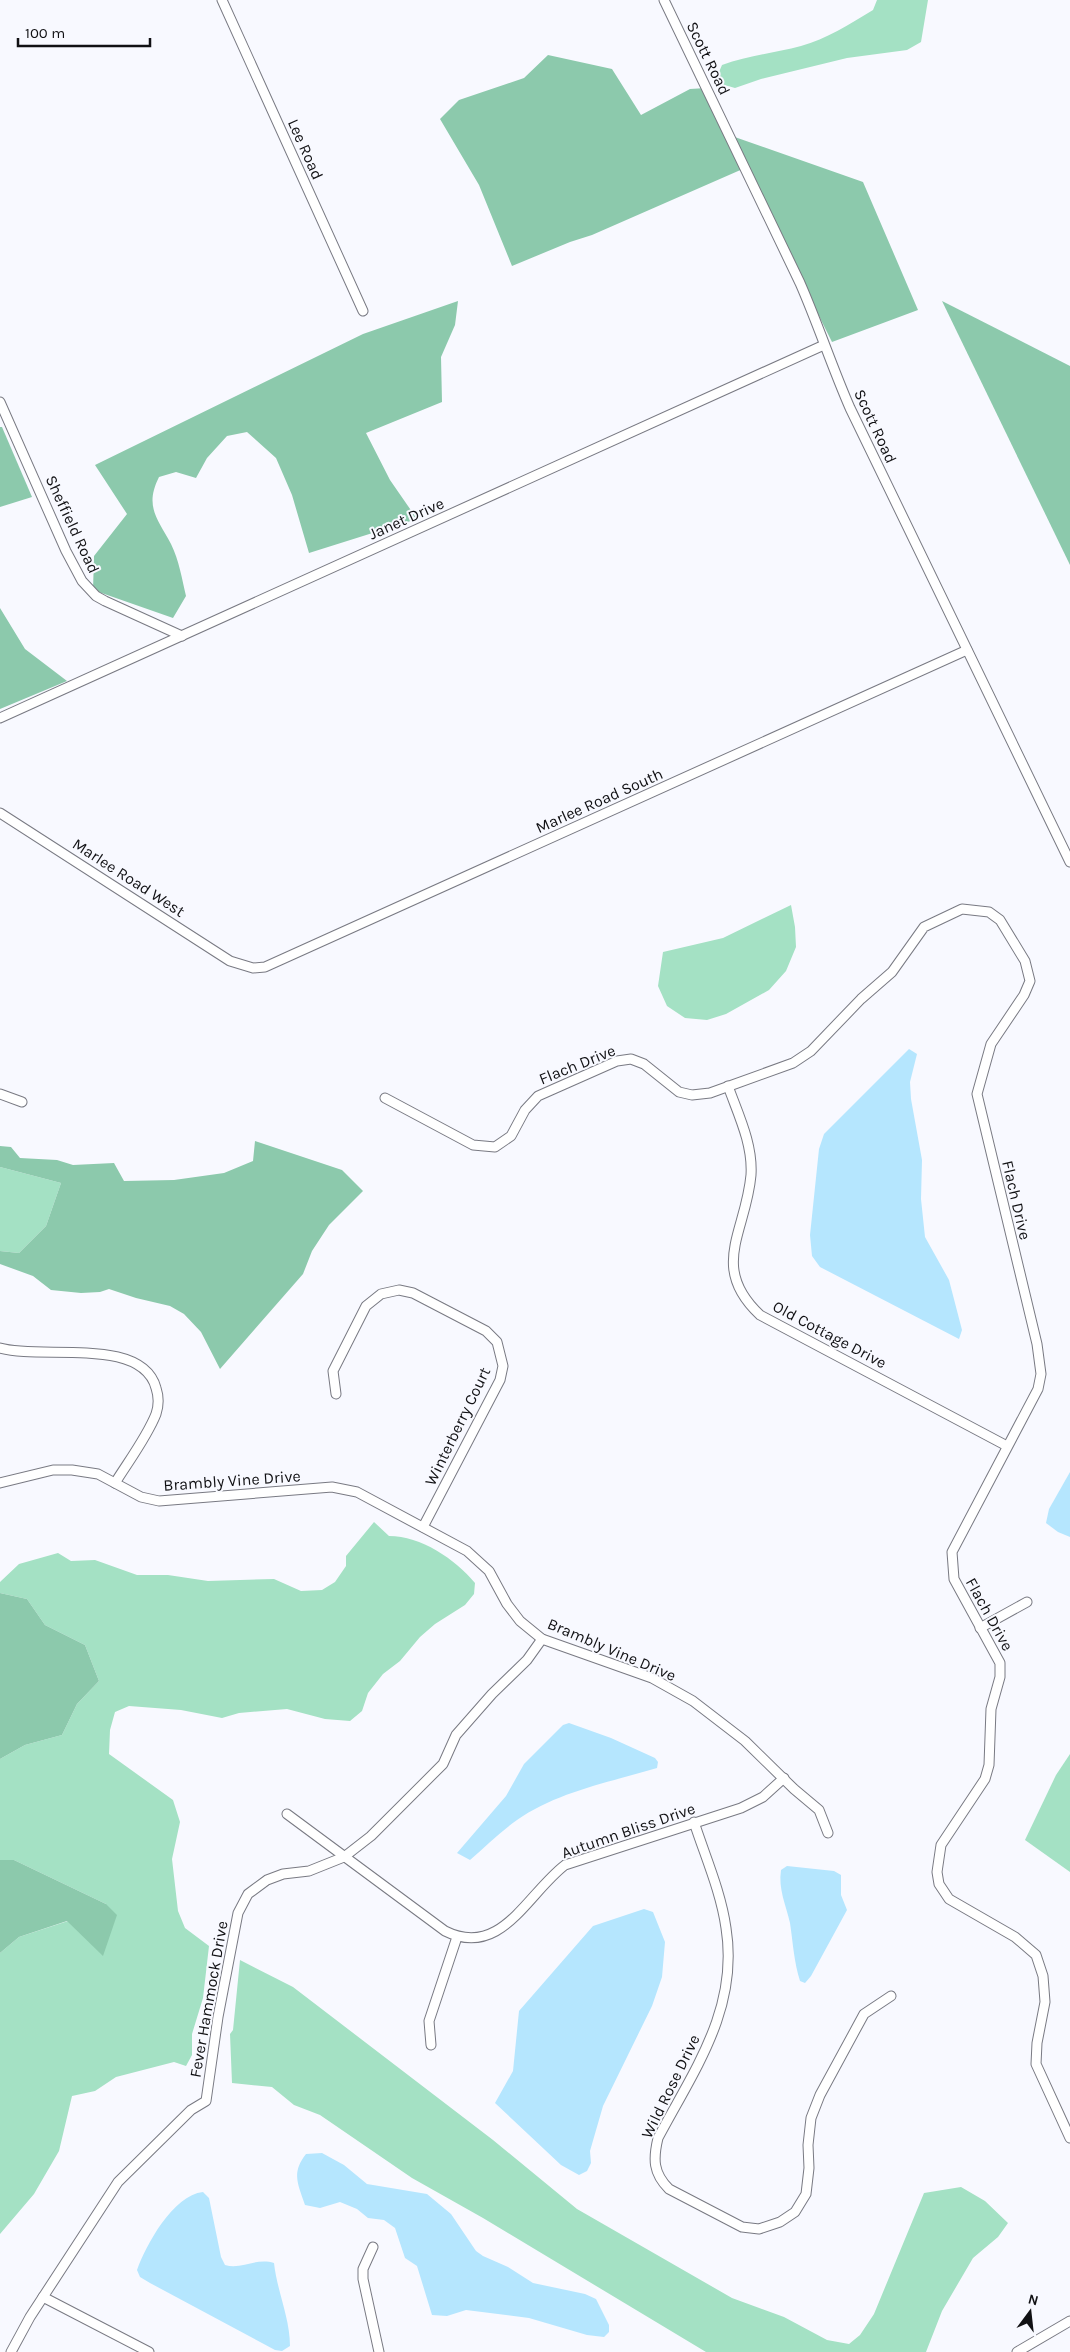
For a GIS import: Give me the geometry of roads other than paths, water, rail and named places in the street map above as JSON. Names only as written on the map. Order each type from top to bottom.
[{"type":"street","name":"Lee Road","points":[[222,0],[363,310]]},
{"type":"street","name":"Scott Road","points":[[664,0],[800,283],[850,408],[1070,862]]},
{"type":"street","name":"Janet Drive","points":[[0,718],[824,345]]},
{"type":"street","name":"Sheffield Road","points":[[0,402],[66,551],[82,581],[92,593],[105,601],[182,636]]},
{"type":"street","name":"Marlee Road South","points":[[242,966],[259,968],[277,963],[966,650]]},
{"type":"street","name":"Marlee Road West","points":[[0,813],[230,961],[242,966]]},
{"type":"street","name":"Flach Drive","points":[[384,1098],[473,1145],[495,1147],[511,1136],[525,1110],[538,1096],[617,1062],[631,1059],[644,1064],[679,1092],[692,1096],[710,1093],[793,1063],[811,1051],[861,999],[892,972],[924,927],[962,909],[988,912],[1000,920],[1024,961],[1030,980],[1024,996],[991,1044],[977,1094],[1037,1344],[1041,1374],[1038,1389],[952,1552],[954,1579],[1000,1664],[1000,1677],[991,1709],[989,1765],[985,1780],[942,1845],[938,1856],[936,1872],[939,1884],[949,1899],[1016,1937],[1036,1955],[1043,1976],[1045,2002],[1037,2043],[1036,2064],[1070,2138]]},
{"type":"street","name":"Old Cottage Drive","points":[[728,1086],[748,1140],[751,1175],[735,1246],[733,1268],[738,1288],[745,1301],[760,1315],[941,1409],[1007,1446]]},
{"type":"street","points":[[0,1094],[22,1102]]},
{"type":"street","name":"Winterberry Court","points":[[336,1394],[333,1371],[366,1306],[381,1294],[399,1290],[413,1293],[486,1331],[497,1342],[503,1366],[500,1380],[423,1527]]},
{"type":"street","points":[[0,1348],[42,1353],[112,1354],[145,1367],[154,1379],[159,1397],[156,1414],[115,1483]]},
{"type":"street","name":"Brambly Vine Drive","points":[[0,1483],[53,1470],[98,1474],[141,1497],[159,1501],[332,1487],[357,1492],[467,1551],[489,1571],[507,1604],[520,1621],[542,1638],[652,1678],[693,1701],[745,1741],[819,1810],[828,1833]]},
{"type":"street","points":[[980,1628],[1027,1602]]},
{"type":"street","name":"Fever Hammock Drive","points":[[11,2352],[43,2297],[118,2182],[191,2110],[206,2102],[217,2026],[238,1913],[248,1894],[267,1880],[283,1874],[308,1870],[344,1856],[378,1830],[443,1764],[456,1735],[492,1694],[527,1660],[542,1638]]},
{"type":"street","name":"Autumn Bliss Drive","points":[[287,1814],[445,1931],[457,1937],[483,1938],[499,1931],[548,1878],[564,1865],[741,1808],[763,1797],[784,1778]]},
{"type":"street","name":"Wild Rose Drive","points":[[694,1822],[726,1928],[729,1972],[724,2004],[709,2043],[658,2138],[654,2155],[655,2169],[660,2180],[668,2189],[724,2220],[742,2227],[759,2229],[780,2222],[795,2212],[806,2194],[810,2168],[808,2145],[811,2118],[820,2094],[864,2014],[891,1996]]},
{"type":"street","points":[[431,2045],[428,2021],[457,1937]]},
{"type":"street","points":[[373,2246],[363,2269],[363,2278],[379,2352]]},
{"type":"street","points":[[43,2297],[149,2352]]},
{"type":"street","points":[[1017,2352],[1070,2321]]},
{"type":"water","points":[[909,1049],[917,1054],[910,1082],[911,1099],[922,1160],[921,1199],[925,1237],[949,1280],[962,1330],[959,1339],[820,1267],[812,1256],[810,1235],[819,1149],[824,1134]]},
{"type":"water","points":[[1070,1472],[1070,1537],[1058,1532],[1046,1523],[1049,1509]]},
{"type":"water","points":[[569,1723],[611,1738],[655,1758],[658,1762],[657,1768],[584,1789],[549,1802],[517,1820],[470,1860],[457,1853],[506,1796],[524,1764],[563,1725]]},
{"type":"water","points":[[787,1866],[834,1871],[841,1875],[841,1895],[847,1910],[811,1976],[805,1983],[800,1981],[798,1974],[790,1923],[781,1890],[781,1870]]},
{"type":"water","points":[[644,1909],[653,1912],[665,1942],[662,1977],[652,2006],[603,2106],[590,2151],[591,2163],[587,2171],[579,2175],[561,2165],[495,2103],[513,2071],[519,2011],[593,1926]]},
{"type":"water","points":[[322,2153],[344,2165],[367,2184],[427,2194],[451,2214],[476,2251],[508,2267],[533,2283],[585,2294],[596,2299],[609,2325],[609,2332],[604,2337],[587,2335],[529,2318],[466,2310],[447,2316],[432,2315],[417,2266],[405,2258],[395,2228],[384,2220],[368,2218],[357,2209],[340,2202],[320,2208],[305,2205],[297,2173],[301,2161],[306,2154]]},
{"type":"water","points":[[203,2192],[209,2198],[221,2257],[225,2265],[237,2266],[261,2261],[274,2263],[286,2315],[290,2346],[282,2351],[275,2350],[140,2277],[137,2270],[141,2260],[162,2223],[181,2202],[192,2195]]}]
